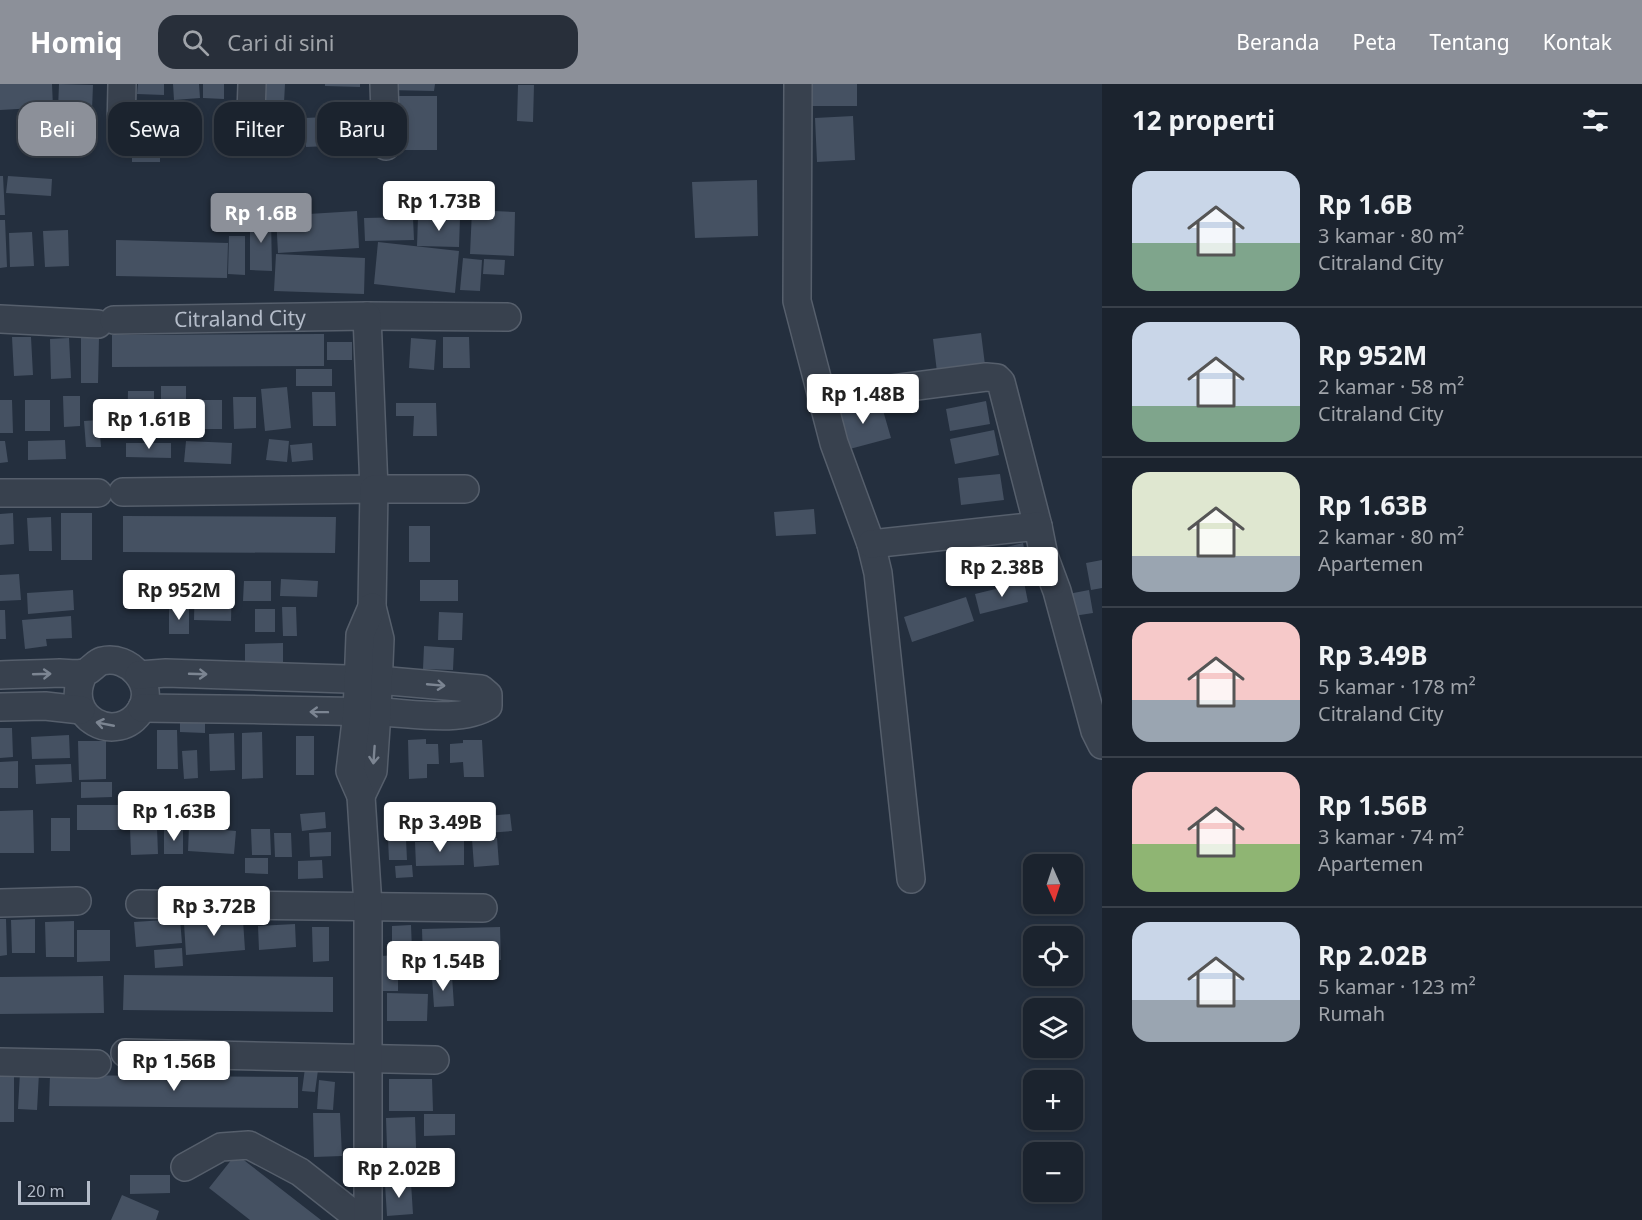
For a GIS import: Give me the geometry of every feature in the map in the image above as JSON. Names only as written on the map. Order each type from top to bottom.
[{"type":"street","points":[[122,84],[122,102]]},
{"type":"street","points":[[251,102],[252,84]]},
{"type":"street","points":[[384,84],[385,102]]},
{"type":"street","points":[[798,84],[797,301],[834,443],[871,544],[878,573],[911,879]]},
{"type":"street","points":[[367,316],[374,489],[372,608],[380,639],[368,680],[367,712],[373,771],[361,796],[368,906],[368,1220]]},
{"type":"street","name":"Citraland City","points":[[0,319],[106,322],[367,316],[507,317]]},
{"type":"street","points":[[823,399],[986,377],[997,378],[1001,382],[1044,556],[1057,591],[1095,731],[1102,745]]},
{"type":"street","points":[[0,493],[465,489]]},
{"type":"street","points":[[871,544],[1038,526]]},
{"type":"street","points":[[0,675],[84,673],[102,661],[123,662],[139,675],[144,685],[142,708],[133,719],[120,726],[105,727],[92,721],[81,710],[77,691],[84,673]]},
{"type":"street","points":[[139,675],[166,673],[368,680],[481,689],[488,695],[488,706],[480,712],[450,716],[367,712],[142,708]]},
{"type":"street","points":[[0,708],[45,706],[81,710]]},
{"type":"street","points":[[0,903],[77,901]]},
{"type":"street","points":[[140,904],[483,908]]},
{"type":"street","points":[[125,1053],[435,1060]]},
{"type":"street","points":[[0,1062],[97,1064]]},
{"type":"street","points":[[185,1167],[221,1146],[249,1145],[300,1172],[361,1220]]},
{"type":"building","points":[[0,84],[52,84],[53,102],[18,102],[18,109],[0,110]]},
{"type":"building","points":[[59,84],[93,85],[92,102],[58,102]]},
{"type":"building","points":[[138,84],[164,84],[164,95],[137,94]]},
{"type":"building","points":[[173,84],[199,84],[200,98],[174,100]]},
{"type":"building","points":[[203,84],[224,84],[224,99],[203,98]]},
{"type":"building","points":[[254,84],[285,84],[284,102],[253,102]]},
{"type":"building","points":[[325,84],[360,84],[360,87],[325,86]]},
{"type":"building","points":[[387,84],[435,84],[434,91],[387,90]]},
{"type":"building","points":[[801,84],[857,84],[857,106],[800,106]]},
{"type":"building","points":[[518,85],[534,85],[533,122],[517,121]]},
{"type":"building","points":[[388,96],[437,96],[437,150],[407,150],[407,102],[388,102]]},
{"type":"building","points":[[853,116],[855,160],[817,162],[815,118]]},
{"type":"building","points":[[317,117],[317,147],[306,147],[305,118]]},
{"type":"building","points":[[132,156],[160,156],[160,162],[132,162]]},
{"type":"building","points":[[0,176],[3,176],[5,215],[0,215]]},
{"type":"building","points":[[8,176],[52,179],[51,196],[6,193]]},
{"type":"building","points":[[757,180],[758,236],[695,238],[692,182]]},
{"type":"building","points":[[472,210],[515,212],[514,256],[470,254]]},
{"type":"building","points":[[357,211],[359,248],[278,253],[276,216]]},
{"type":"building","points":[[271,217],[272,271],[250,270],[250,218]]},
{"type":"building","points":[[413,217],[414,240],[365,241],[364,218]]},
{"type":"building","points":[[418,217],[460,218],[459,247],[417,246]]},
{"type":"building","points":[[0,220],[5,220],[7,267],[0,268]]},
{"type":"building","points":[[68,230],[69,266],[45,267],[43,231]]},
{"type":"building","points":[[32,232],[34,266],[10,267],[9,233]]},
{"type":"building","points":[[229,236],[245,236],[245,275],[228,274]]},
{"type":"building","points":[[116,240],[228,243],[227,278],[116,276]]},
{"type":"building","points":[[378,242],[459,251],[455,293],[374,284]]},
{"type":"building","points":[[276,254],[365,258],[364,294],[274,291]]},
{"type":"building","points":[[463,258],[482,260],[480,291],[460,290]]},
{"type":"building","points":[[484,259],[505,260],[504,275],[483,274]]},
{"type":"building","points":[[981,333],[985,365],[937,372],[933,339]]},
{"type":"building","points":[[324,334],[324,366],[112,367],[112,335]]},
{"type":"building","points":[[12,337],[31,337],[33,375],[14,376]]},
{"type":"building","points":[[443,337],[469,337],[470,368],[443,368]]},
{"type":"building","points":[[69,338],[71,378],[51,379],[50,339]]},
{"type":"building","points":[[81,338],[99,338],[98,383],[81,383]]},
{"type":"building","points":[[411,338],[436,340],[434,370],[409,368]]},
{"type":"building","points":[[327,342],[352,342],[352,360],[327,360]]},
{"type":"building","points":[[296,369],[332,369],[332,386],[296,386]]},
{"type":"building","points":[[161,386],[186,386],[186,431],[161,431]]},
{"type":"building","points":[[287,387],[291,428],[265,431],[261,389]]},
{"type":"building","points":[[128,391],[154,391],[154,433],[127,432]]},
{"type":"building","points":[[312,392],[335,392],[336,426],[313,426]]},
{"type":"building","points":[[63,396],[80,396],[80,426],[64,427]]},
{"type":"building","points":[[233,397],[256,397],[256,428],[234,429]]},
{"type":"building","points":[[0,400],[12,400],[13,433],[0,433]]},
{"type":"building","points":[[25,400],[50,400],[50,431],[25,431]]},
{"type":"building","points":[[203,400],[222,400],[222,429],[203,429]]},
{"type":"building","points":[[880,400],[891,438],[846,450],[836,412]]},
{"type":"building","points":[[986,401],[990,424],[950,431],[946,409]]},
{"type":"building","points":[[396,403],[436,403],[437,436],[413,436],[414,416],[396,416]]},
{"type":"building","points":[[99,420],[101,447],[86,447],[84,421]]},
{"type":"building","points":[[994,430],[999,455],[955,464],[950,439]]},
{"type":"building","points":[[269,439],[289,441],[287,462],[266,460]]},
{"type":"building","points":[[65,440],[66,459],[28,460],[28,441]]},
{"type":"building","points":[[0,441],[5,441],[8,462],[0,463]]},
{"type":"building","points":[[186,441],[232,443],[231,464],[184,462]]},
{"type":"building","points":[[126,443],[171,443],[171,458],[126,457]]},
{"type":"building","points":[[312,443],[313,460],[292,462],[290,445]]},
{"type":"building","points":[[1000,474],[1004,500],[961,505],[958,478]]},
{"type":"building","points":[[814,509],[816,534],[776,536],[774,512]]},
{"type":"building","points":[[13,513],[14,544],[0,545],[0,514]]},
{"type":"building","points":[[61,513],[92,513],[92,560],[61,560]]},
{"type":"building","points":[[123,516],[336,517],[335,553],[123,552]]},
{"type":"building","points":[[51,517],[52,551],[29,551],[27,518]]},
{"type":"building","points":[[409,526],[430,526],[430,562],[409,562]]},
{"type":"building","points":[[1023,543],[1028,567],[982,577],[977,554]]},
{"type":"building","points":[[1102,560],[1102,588],[1091,590],[1086,563]]},
{"type":"building","points":[[19,574],[21,600],[0,601],[0,575]]},
{"type":"building","points":[[195,577],[232,578],[231,621],[194,620]]},
{"type":"building","points":[[154,578],[187,578],[188,600],[154,600]]},
{"type":"building","points":[[281,579],[318,581],[317,597],[280,596]]},
{"type":"building","points":[[420,580],[458,580],[458,601],[420,601]]},
{"type":"building","points":[[244,581],[271,581],[271,601],[243,601]]},
{"type":"building","points":[[1024,582],[1028,602],[980,614],[975,594]]},
{"type":"building","points":[[73,590],[74,610],[28,614],[27,593]]},
{"type":"building","points":[[1089,590],[1093,613],[1067,617],[1063,595]]},
{"type":"building","points":[[966,597],[974,621],[912,642],[904,617]]},
{"type":"building","points":[[282,607],[296,607],[297,636],[283,636]]},
{"type":"building","points":[[189,608],[189,634],[169,634],[169,609]]},
{"type":"building","points":[[255,609],[275,609],[275,632],[255,632]]},
{"type":"building","points":[[0,610],[5,610],[6,639],[0,639]]},
{"type":"building","points":[[439,612],[463,613],[462,640],[438,640]]},
{"type":"building","points":[[71,616],[72,638],[46,639],[47,646],[25,649],[22,620]]},
{"type":"building","points":[[283,643],[283,664],[245,664],[245,644]]},
{"type":"building","points":[[424,646],[454,648],[453,670],[423,669]]},
{"type":"building","points":[[180,719],[205,719],[205,733],[180,732]]},
{"type":"building","points":[[0,728],[12,728],[13,757],[0,758]]},
{"type":"building","points":[[157,730],[177,730],[178,769],[157,769]]},
{"type":"building","points":[[262,732],[263,778],[242,779],[242,733]]},
{"type":"building","points":[[234,733],[235,770],[210,771],[209,734]]},
{"type":"building","points":[[69,735],[70,758],[32,759],[31,737]]},
{"type":"building","points":[[296,736],[314,736],[314,775],[296,775]]},
{"type":"building","points":[[426,739],[426,744],[438,744],[439,764],[427,764],[427,778],[409,779],[408,740]]},
{"type":"building","points":[[463,740],[482,740],[484,777],[464,777],[463,762],[450,763],[450,744],[463,743]]},
{"type":"building","points":[[78,741],[106,741],[106,779],[79,780]]},
{"type":"building","points":[[197,750],[198,778],[184,779],[182,751]]},
{"type":"building","points":[[18,761],[18,788],[0,788],[0,762]]},
{"type":"building","points":[[71,764],[72,782],[36,784],[35,765]]},
{"type":"building","points":[[81,782],[112,782],[112,797],[81,798]]},
{"type":"building","points":[[77,805],[127,805],[127,830],[77,830]]},
{"type":"building","points":[[33,810],[34,853],[0,853],[0,811]]},
{"type":"building","points":[[325,812],[326,828],[302,831],[300,814]]},
{"type":"building","points":[[427,814],[442,814],[442,836],[428,836]]},
{"type":"building","points":[[510,814],[512,831],[487,833],[486,816]]},
{"type":"building","points":[[51,818],[70,818],[70,851],[51,851]]},
{"type":"building","points":[[157,827],[158,854],[131,855],[130,828]]},
{"type":"building","points":[[189,827],[236,831],[234,854],[188,851]]},
{"type":"building","points":[[251,829],[270,829],[271,855],[252,855]]},
{"type":"building","points":[[164,830],[183,830],[183,854],[164,854]]},
{"type":"building","points":[[331,832],[331,856],[310,857],[309,833]]},
{"type":"building","points":[[274,833],[291,833],[292,857],[275,857]]},
{"type":"building","points":[[497,838],[499,865],[474,867],[472,839]]},
{"type":"building","points":[[388,839],[406,839],[407,860],[389,860]]},
{"type":"building","points":[[464,841],[464,865],[416,866],[415,842]]},
{"type":"building","points":[[245,858],[268,858],[268,874],[245,873]]},
{"type":"building","points":[[322,860],[323,878],[298,879],[298,861]]},
{"type":"building","points":[[412,865],[413,877],[396,878],[395,866]]},
{"type":"building","points":[[0,919],[6,919],[7,955],[0,956]]},
{"type":"building","points":[[35,919],[35,953],[12,953],[11,920]]},
{"type":"building","points":[[180,919],[182,943],[136,947],[134,922]]},
{"type":"building","points":[[243,920],[245,950],[186,955],[184,923]]},
{"type":"building","points":[[74,921],[74,957],[46,957],[45,922]]},
{"type":"building","points":[[295,924],[296,947],[259,950],[258,926]]},
{"type":"building","points":[[411,925],[412,950],[392,951],[392,926]]},
{"type":"building","points":[[312,927],[329,927],[329,961],[313,962]]},
{"type":"building","points":[[500,927],[501,960],[423,963],[422,929]]},
{"type":"building","points":[[77,930],[110,930],[110,961],[77,962]]},
{"type":"building","points":[[182,948],[183,966],[155,968],[154,950]]},
{"type":"building","points":[[398,955],[398,991],[381,991],[380,956]]},
{"type":"building","points":[[124,975],[333,977],[333,1012],[123,1010]]},
{"type":"building","points":[[103,976],[104,1013],[0,1014],[0,977]]},
{"type":"building","points":[[452,976],[454,1006],[434,1007],[432,978]]},
{"type":"building","points":[[387,993],[428,994],[427,1021],[387,1021]]},
{"type":"building","points":[[305,1068],[318,1070],[315,1092],[302,1091]]},
{"type":"building","points":[[20,1072],[39,1073],[37,1110],[18,1109]]},
{"type":"building","points":[[50,1075],[298,1077],[298,1108],[49,1106]]},
{"type":"building","points":[[0,1076],[14,1076],[14,1122],[0,1122]]},
{"type":"building","points":[[389,1079],[432,1079],[433,1111],[389,1111]]},
{"type":"building","points":[[319,1080],[335,1082],[333,1110],[317,1109]]},
{"type":"building","points":[[313,1113],[340,1113],[342,1156],[314,1157]]},
{"type":"building","points":[[424,1114],[455,1114],[455,1135],[424,1136]]},
{"type":"building","points":[[415,1117],[417,1177],[388,1177],[386,1118]]},
{"type":"building","points":[[236,1154],[321,1220],[250,1220],[209,1188]]},
{"type":"building","points":[[130,1175],[170,1175],[170,1193],[130,1194]]},
{"type":"building","points":[[411,1183],[413,1214],[387,1216],[385,1184]]},
{"type":"building","points":[[122,1195],[159,1211],[156,1220],[111,1220]]}]
